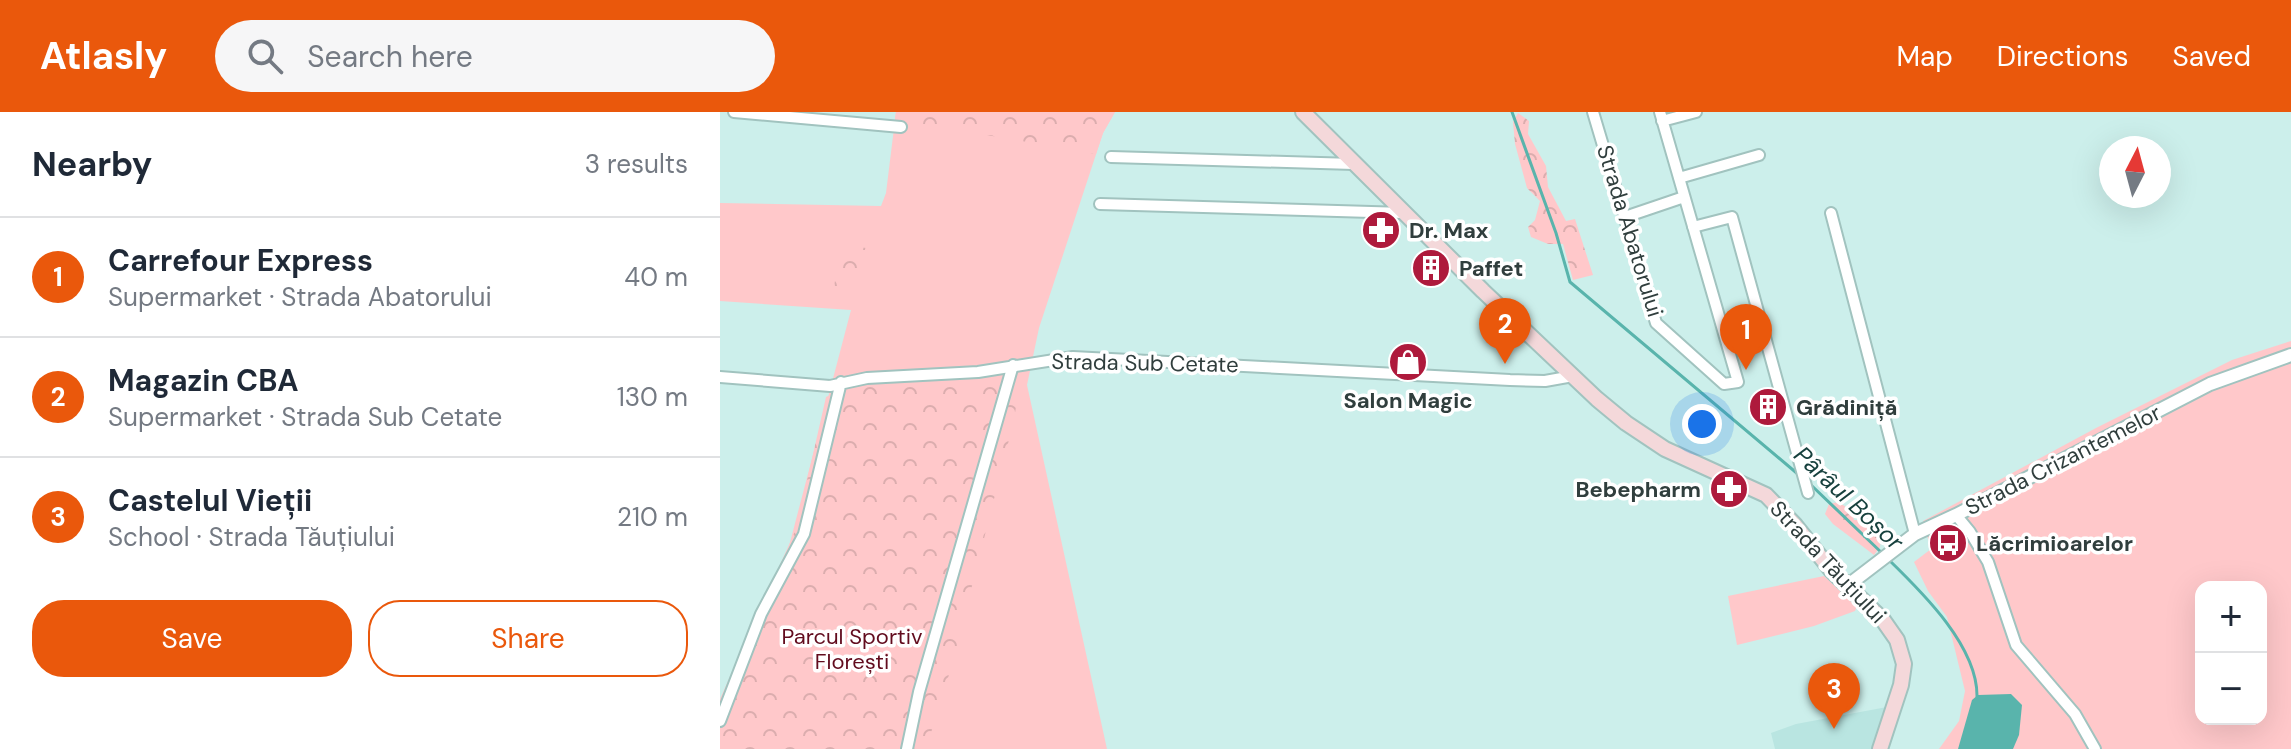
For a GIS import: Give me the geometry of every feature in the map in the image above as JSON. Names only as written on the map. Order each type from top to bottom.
[{"type":"main road","name":"Strada Tăuțiului","points":[[1303,112],[1573,376],[1647,438],[1696,465],[1766,495],[1848,580],[1891,630],[1904,664],[1901,685],[1880,749]]},
{"type":"street","points":[[734,112],[901,127]]},
{"type":"street","name":"Strada Abatorului","points":[[1593,112],[1656,323],[1724,384],[1738,382],[1661,116]]},
{"type":"street","points":[[1661,116],[1696,112]]},
{"type":"street","points":[[1679,178],[1759,155]]},
{"type":"street","points":[[1111,157],[1354,164]]},
{"type":"street","points":[[1625,217],[1684,197]]},
{"type":"street","points":[[1100,204],[1406,213]]},
{"type":"street","points":[[1831,213],[1915,534]]},
{"type":"street","points":[[1693,227],[1732,217],[1808,493]]},
{"type":"street","name":"Strada Crizantemelor","points":[[1848,580],[1915,534],[2210,384],[2291,355]]},
{"type":"street","name":"Strada Sub Cetate","points":[[720,377],[817,386],[883,376],[978,372],[1073,357],[1497,380],[1545,381],[1573,376]]},
{"type":"street","points":[[907,749],[919,692],[1013,365]]},
{"type":"street","points":[[720,721],[761,614],[804,534],[841,382]]},
{"type":"street","points":[[1956,515],[1988,562],[2016,645],[2075,714],[2095,749]]},
{"type":"shaded area","points":[[1887,707],[1878,749],[1775,749],[1771,733],[1796,724]]},
{"type":"green space","points":[[896,112],[1115,112],[1103,133],[1039,328],[1027,385],[1107,749],[720,749],[720,744],[740,733],[851,310],[720,301],[720,203],[881,206],[886,193]]},
{"type":"green space","points":[[896,112],[1115,112],[1096,154],[895,119]]},
{"type":"green space","points":[[1518,113],[1529,121],[1528,134],[1546,166],[1548,187],[1566,221],[1575,219],[1593,275],[1573,280],[1563,244],[1548,244],[1531,237],[1528,227],[1535,220],[1540,201],[1527,188],[1515,144],[1513,122]]},
{"type":"green space","points":[[841,244],[866,248],[854,291],[834,287]]},
{"type":"green space","points":[[2291,341],[2291,749],[1939,749],[1959,721],[1965,691],[1947,617],[1928,591],[1914,562],[1931,549],[1923,521],[2096,428],[2232,360]]},
{"type":"green space","name":"Parcul Sportiv Florești","points":[[1017,372],[1014,420],[952,665],[926,749],[720,749],[720,699],[796,529],[826,397],[845,388]]},
{"type":"green space","points":[[1838,502],[1851,510],[1854,520],[1862,520],[1881,537],[1880,547],[1874,555],[1833,524],[1825,514],[1829,504]]},
{"type":"green space","points":[[1824,576],[1857,606],[1855,611],[1814,626],[1737,645],[1728,596]]},
{"type":"water","points":[[2011,694],[2022,705],[2019,735],[2013,749],[1958,749],[1972,700],[1978,695]]},
{"type":"waterway","name":"Pârâul Boșor","points":[[1512,112],[1556,233],[1570,282],[1799,475]]},
{"type":"waterway","name":"Pârâul Boșor","points":[[1811,485],[1883,554]]},
{"type":"waterway","name":"Pârâul Boșor","points":[[1889,560],[1932,605],[1959,640],[1975,678],[1977,697]]},
{"type":"place","name":"Dr. Max","points":[[1381,230]]},
{"type":"place","name":"Paffet","points":[[1431,268]]},
{"type":"place","name":"Salon Magic","points":[[1408,362]]},
{"type":"place","name":"Magazin CBA","points":[[1505,364]]},
{"type":"place","name":"Carrefour Express","points":[[1746,370]]},
{"type":"place","name":"Grădiniță","points":[[1768,407]]},
{"type":"place","name":"Bebepharm","points":[[1729,489]]},
{"type":"place","name":"Lăcrimioarelor","points":[[1948,543]]},
{"type":"place","name":"Castelul Vieții","points":[[1834,729]]}]
